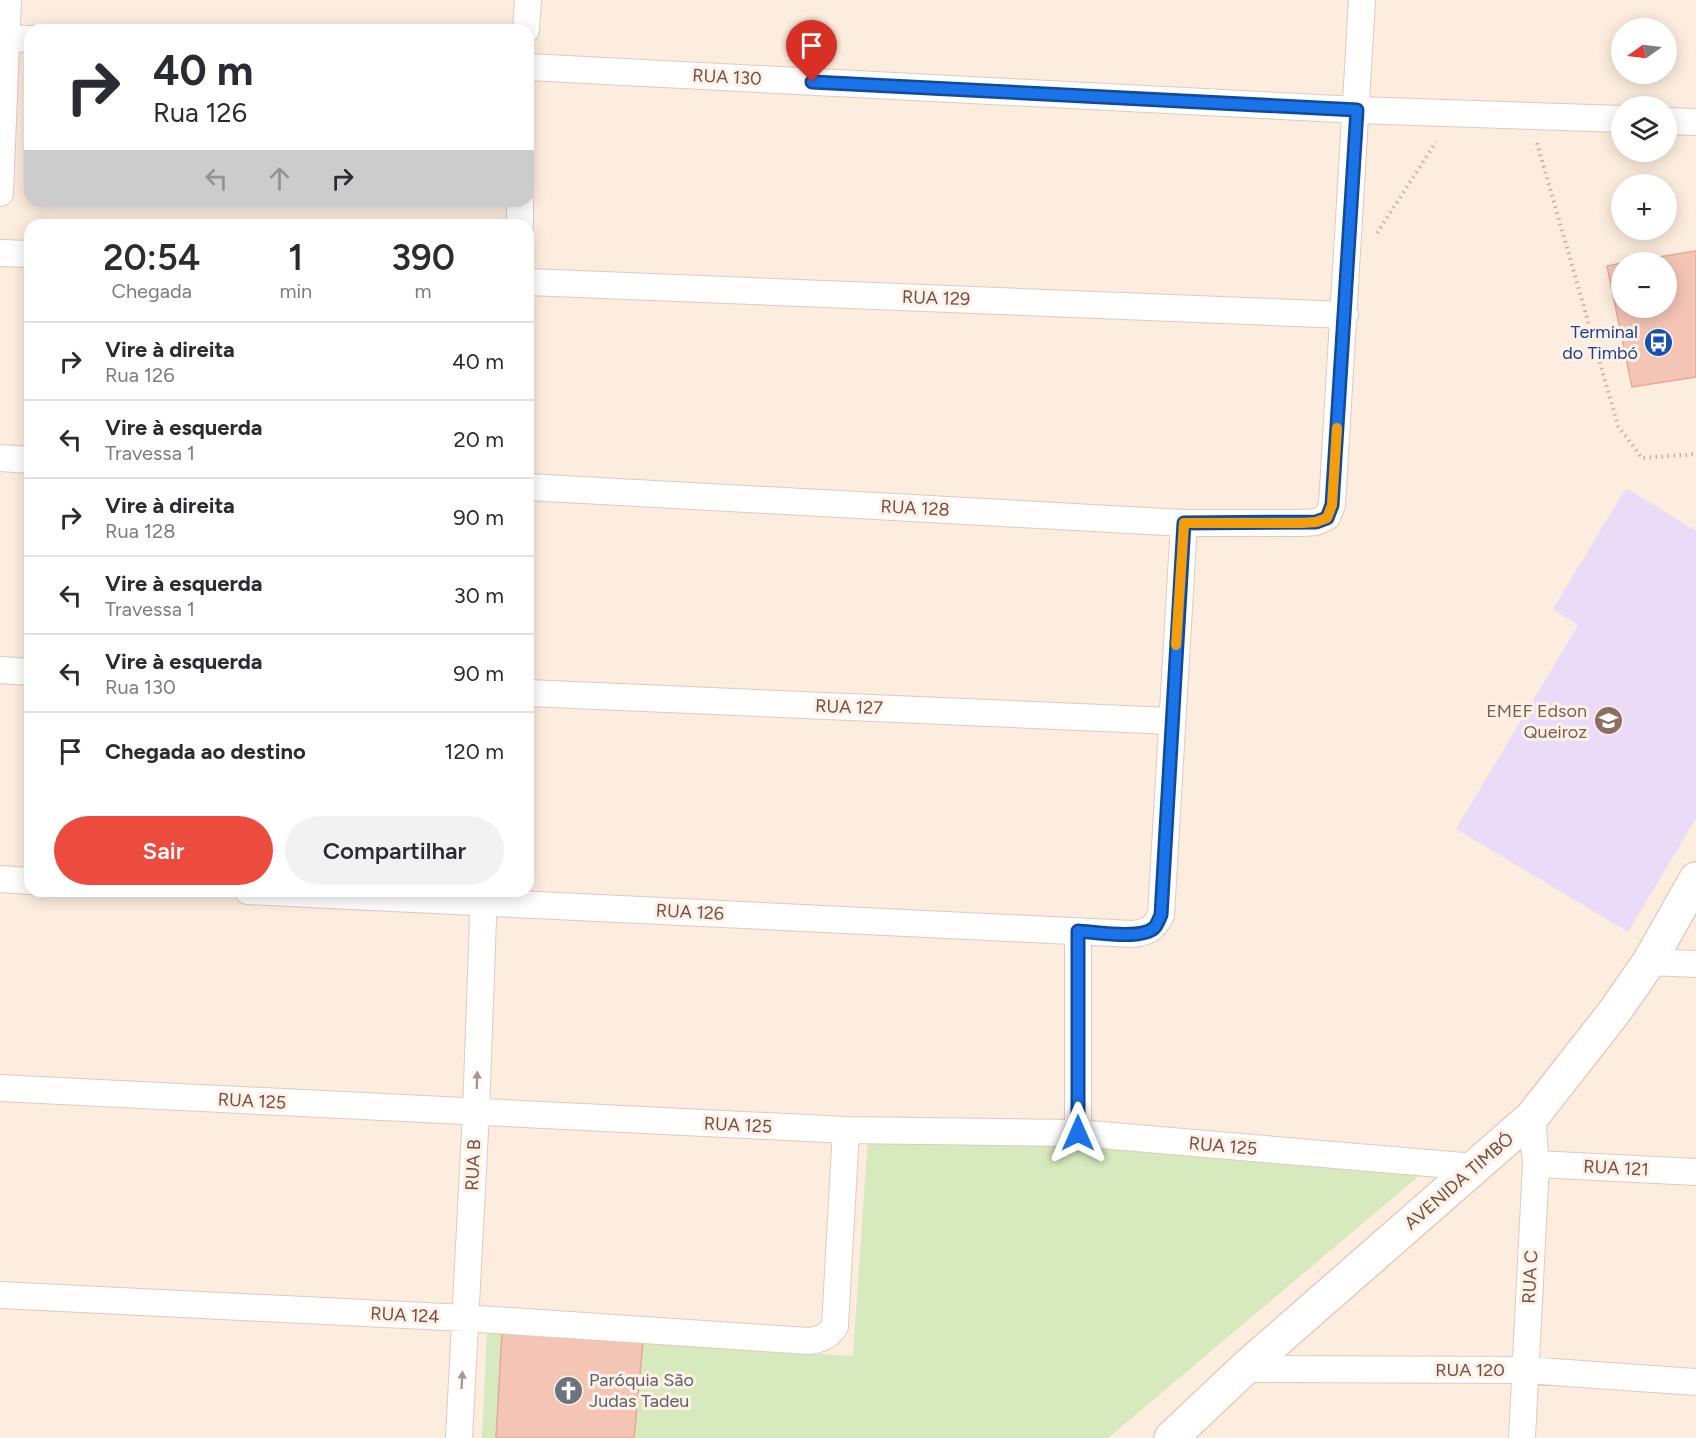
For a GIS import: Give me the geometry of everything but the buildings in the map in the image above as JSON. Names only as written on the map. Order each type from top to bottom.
[{"type":"street","points":[[0,193],[12,38],[8,0]]},
{"type":"street","points":[[526,24],[528,0]]},
{"type":"street","points":[[1345,315],[1362,0]]},
{"type":"street","name":"RUA 130","points":[[534,67],[1357,110],[1456,111],[1611,120]]},
{"type":"street","points":[[1677,121],[1696,122]]},
{"type":"street","points":[[0,253],[24,254]]},
{"type":"street","name":"RUA 129","points":[[534,282],[1345,315]]},
{"type":"street","name":"RUA 128","points":[[534,487],[1184,523],[1316,522],[1327,518],[1332,505],[1345,315]]},
{"type":"street","points":[[0,458],[24,460]]},
{"type":"street","points":[[1171,721],[1184,523]]},
{"type":"street","points":[[0,670],[24,672]]},
{"type":"street","name":"RUA 127","points":[[534,693],[1171,721]]},
{"type":"street","name":"RUA 126","points":[[484,897],[1133,934],[1155,927],[1161,915],[1171,721]]},
{"type":"street","points":[[0,879],[24,880]]},
{"type":"street","name":"AVENIDA TIMBÓ","points":[[1171,1438],[1244,1369],[1532,1117],[1615,1011],[1650,962],[1696,879]]},
{"type":"street","name":"RUA B","points":[[459,1438],[476,1112],[484,897]]},
{"type":"street","points":[[1078,931],[1078,1133]]},
{"type":"street","points":[[1650,962],[1696,964]]},
{"type":"street","name":"RUA 125","points":[[0,1088],[846,1130],[1078,1133],[1474,1167]]},
{"type":"street","name":"RUA C","points":[[1522,1438],[1536,1164],[1532,1117]]},
{"type":"street","name":"RUA 124","points":[[0,1295],[465,1318],[809,1341],[830,1334],[835,1326],[846,1130]]},
{"type":"street","name":"RUA 121","points":[[1536,1164],[1696,1172]]},
{"type":"street","name":"RUA 120","points":[[1244,1369],[1525,1370],[1696,1382]]},
{"type":"path","points":[[1372,240],[1456,111]]},
{"type":"path","points":[[1530,116],[1618,426],[1642,458],[1696,454]]},
{"type":"shaded area","name":"EMEF Edson Queiroz","points":[[1626,488],[1696,531],[1696,818],[1628,932],[1456,829],[1578,625],[1553,609]]},
{"type":"green space","points":[[868,1136],[1432,1165],[1108,1438],[482,1438],[487,1331],[853,1356]]},
{"type":"slow traffic","points":[[1176,645],[1184,523],[1303,523],[1327,518],[1332,505],[1337,428]]},
{"type":"place","name":"Terminal do Timbó","points":[[1659,342]]},
{"type":"place","name":"EMEF Edson Queiroz","points":[[1608,721]]},
{"type":"place","name":"Paróquia São Judas Tadeu","points":[[568,1390]]},
{"type":"route","points":[[812,82],[1357,110],[1332,505],[1327,518],[1316,522],[1184,523],[1161,915],[1155,927],[1146,932],[1133,934],[1078,931],[1078,1133]]}]
